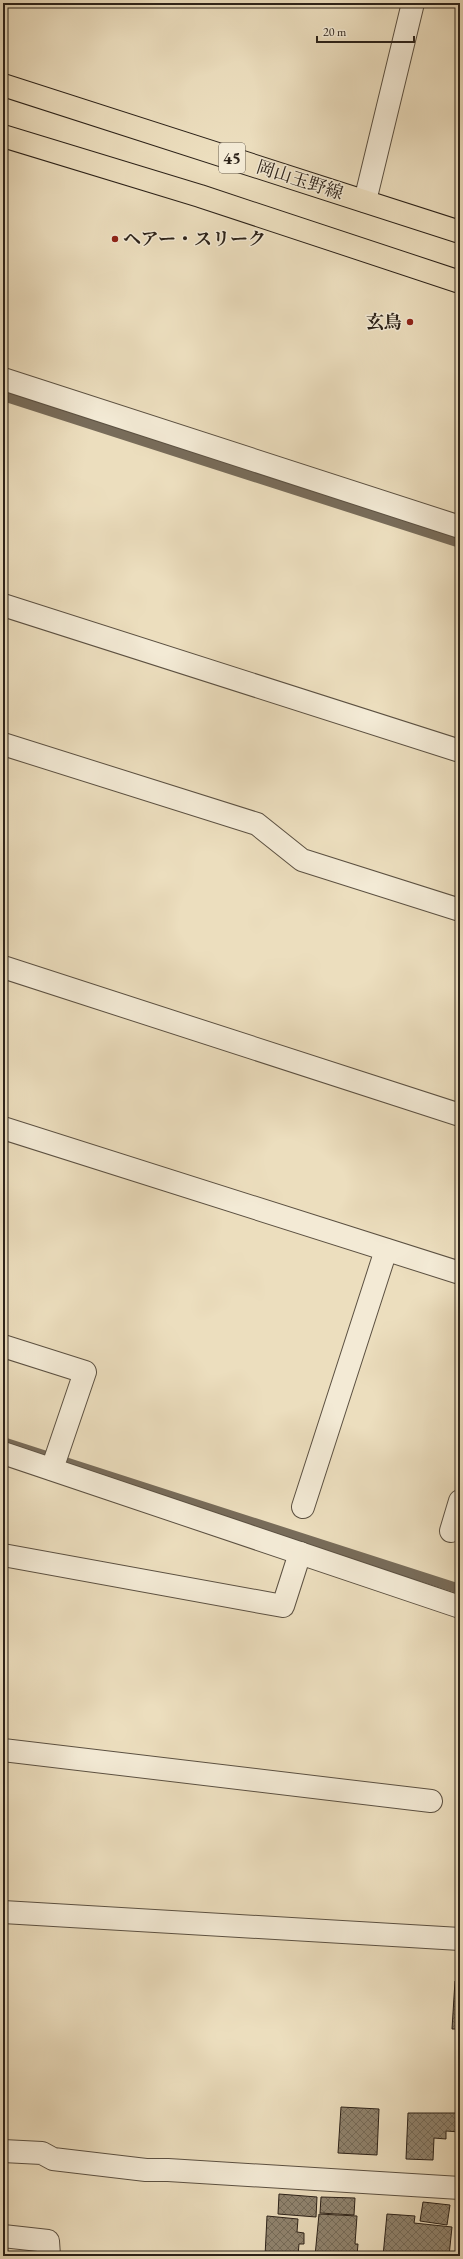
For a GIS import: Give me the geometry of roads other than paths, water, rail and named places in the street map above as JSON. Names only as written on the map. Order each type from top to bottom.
[{"type":"main road","name":"岡山玉野線","points":[[3,85],[460,232]]},
{"type":"main road","points":[[3,136],[200,196],[460,282]]},
{"type":"street","points":[[365,201],[413,3]]},
{"type":"street","points":[[3,379],[184,439],[460,526]]},
{"type":"street","points":[[3,605],[460,751]]},
{"type":"street","points":[[3,744],[257,824],[302,860],[460,910]]},
{"type":"street","points":[[3,967],[460,1114]]},
{"type":"street","points":[[3,1128],[460,1274]]},
{"type":"street","points":[[303,1508],[386,1250]]},
{"type":"street","points":[[3,1346],[86,1372],[54,1462]]},
{"type":"street","points":[[3,1453],[54,1462],[300,1553],[460,1607]]},
{"type":"street","points":[[451,1531],[460,1501]]},
{"type":"street","points":[[3,1555],[283,1606],[300,1553]]},
{"type":"street","points":[[3,1750],[431,1801]]},
{"type":"street","points":[[3,1912],[460,1940]]},
{"type":"street","points":[[3,2151],[42,2153],[53,2159],[146,2170],[168,2170],[460,2188]]},
{"type":"street","points":[[3,2236],[48,2241],[49,2256]]},
{"type":"waterway","points":[[3,396],[460,543]]},
{"type":"waterway","points":[[3,1442],[460,1589]]},
{"type":"place","name":"ヘアー・スリーク","points":[[115,239]]},
{"type":"place","name":"玄鳥","points":[[410,322]]}]
